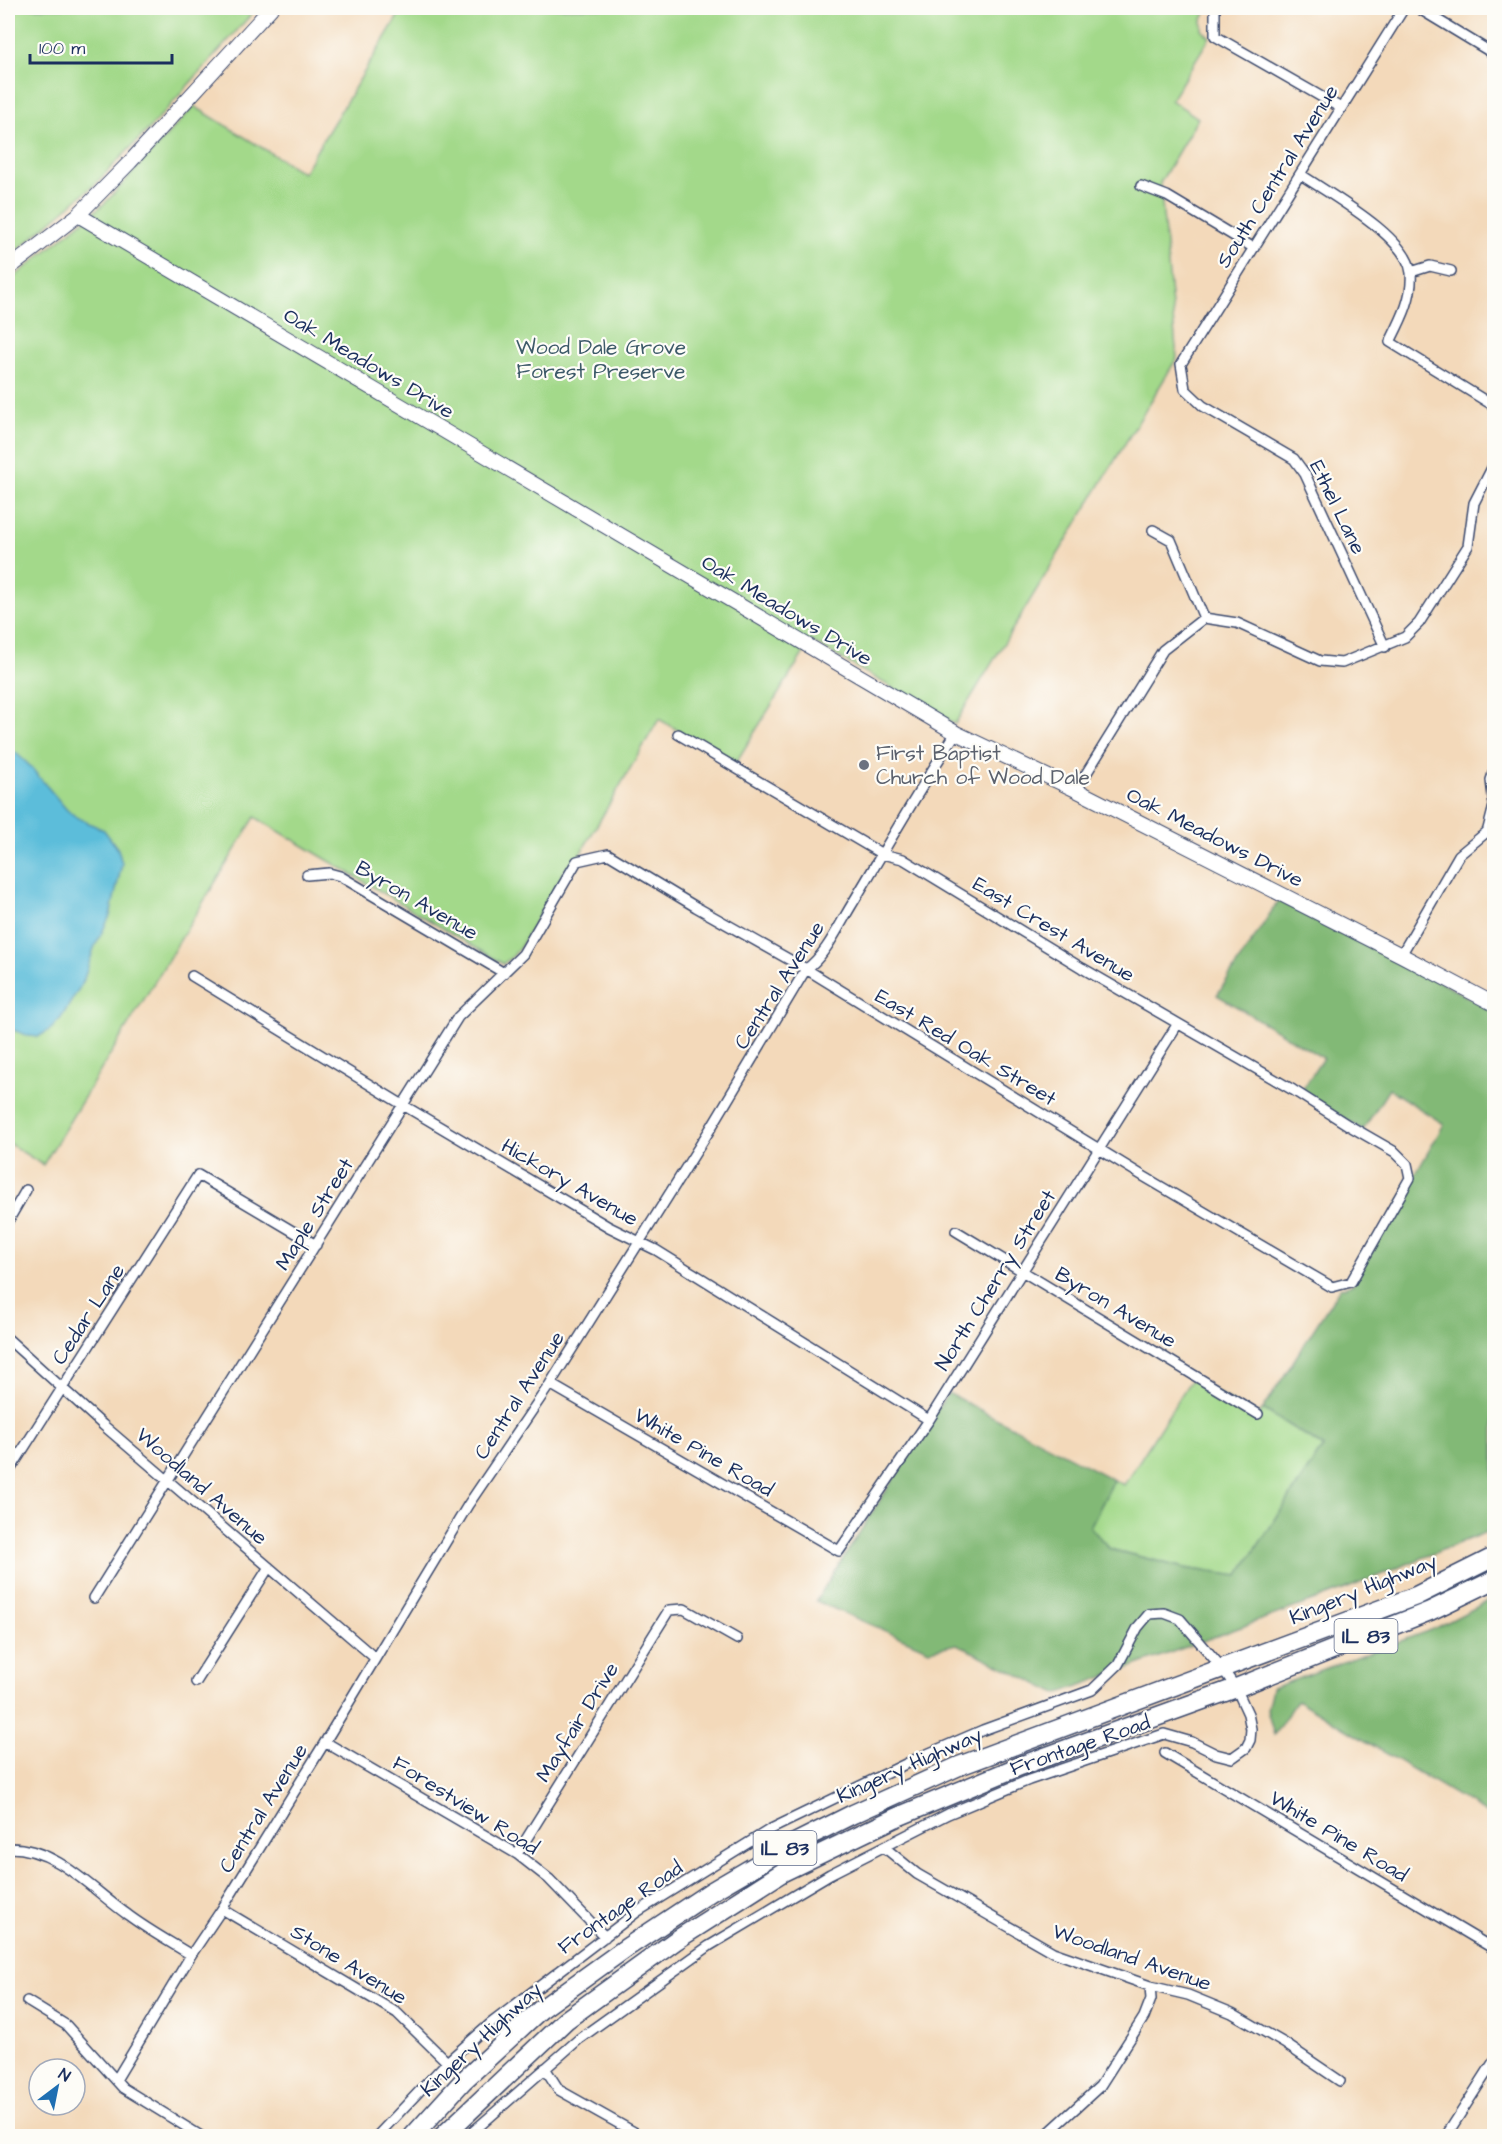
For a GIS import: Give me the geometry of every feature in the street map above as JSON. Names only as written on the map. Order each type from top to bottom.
[{"type":"highway","name":"Kingery Highway","points":[[413,2136],[463,2081],[540,2010],[712,1891],[789,1846],[959,1766],[1416,1596],[1494,1557]]},
{"type":"highway","name":"Kingery Highway","points":[[443,2136],[566,2020],[675,1941],[783,1872],[896,1818],[1020,1766],[1236,1688],[1430,1611],[1494,1580]]},
{"type":"street","points":[[8,269],[78,215],[130,162],[271,8]]},
{"type":"street","points":[[1214,8],[1215,36],[1341,108]]},
{"type":"street","name":"South Central Avenue","points":[[1181,364],[1404,8]]},
{"type":"street","points":[[1418,8],[1494,54]]},
{"type":"street","points":[[1300,174],[1383,230],[1402,249],[1411,272],[1408,305],[1390,342],[1494,406]]},
{"type":"street","points":[[1141,186],[1167,196],[1254,248]]},
{"type":"street","name":"Oak Meadows Drive","points":[[78,215],[956,733],[1076,790],[1494,1004]]},
{"type":"street","points":[[1411,272],[1430,266],[1451,271]]},
{"type":"street","name":"Ethel Lane","points":[[1181,364],[1185,389],[1203,406],[1294,459],[1305,474],[1385,647]]},
{"type":"street","points":[[1076,790],[1163,650],[1204,618],[1237,623],[1320,661],[1342,663],[1405,637],[1419,623],[1468,546],[1474,503],[1494,464]]},
{"type":"street","points":[[1153,530],[1171,540],[1204,618]]},
{"type":"street","name":"Central Avenue","points":[[116,2080],[191,1954],[222,1909],[468,1505],[550,1384],[709,1131],[806,969],[814,964],[831,938],[956,733]]},
{"type":"street","name":"East Crest Avenue","points":[[678,734],[882,854],[903,859],[1395,1152],[1407,1164],[1410,1178],[1351,1282],[1332,1287]]},
{"type":"street","points":[[1401,955],[1459,855],[1491,827],[1494,806],[1491,780],[1494,770]]},
{"type":"street","name":"East Red Oak Street","points":[[577,861],[608,854],[806,969],[1098,1148],[1332,1287]]},
{"type":"street","name":"Maple Street","points":[[94,1598],[458,1017],[525,951],[577,861]]},
{"type":"street","name":"Byron Avenue","points":[[308,875],[329,873],[340,876],[504,973]]},
{"type":"street","name":"Hickory Avenue","points":[[192,976],[403,1105],[638,1243],[656,1250],[929,1420]]},
{"type":"street","name":"North Cherry Street","points":[[839,1551],[929,1420],[1177,1024]]},
{"type":"street","name":"Cedar Lane","points":[[8,1473],[198,1174],[315,1245]]},
{"type":"street","points":[[8,1221],[26,1190]]},
{"type":"street","name":"Byron Avenue","points":[[956,1231],[1258,1414]]},
{"type":"street","name":"Woodland Avenue","points":[[8,1339],[375,1658]]},
{"type":"street","name":"White Pine Road","points":[[550,1384],[839,1551]]},
{"type":"street","points":[[196,1682],[269,1567]]},
{"type":"street","name":"Mayfair Drive","points":[[517,1854],[669,1610],[684,1609],[736,1638]]},
{"type":"street","name":"Frontage Road","points":[[377,2136],[447,2062],[490,2024],[637,1912],[769,1830],[918,1758],[983,1730],[1092,1690],[1118,1665],[1138,1627],[1149,1614],[1164,1613],[1180,1619],[1236,1688],[1248,1714],[1251,1729],[1250,1740],[1246,1748],[1232,1758],[1164,1734],[1029,1780],[948,1814],[830,1874],[709,1946],[579,2039],[468,2136]]},
{"type":"street","name":"Forestview Road","points":[[325,1742],[517,1854],[549,1879],[605,1936]]},
{"type":"street","name":"White Pine Road","points":[[1165,1753],[1494,1949]]},
{"type":"street","name":"Woodland Avenue","points":[[884,1846],[917,1874],[1053,1952],[1150,1986],[1188,1995],[1232,2013],[1284,2043],[1340,2081]]},
{"type":"street","points":[[10,1848],[34,1850],[45,1855],[91,1884],[136,1921],[191,1954]]},
{"type":"street","name":"Stone Avenue","points":[[222,1909],[397,2013],[447,2062]]},
{"type":"street","points":[[1045,2136],[1100,2086],[1144,2017],[1151,1999],[1150,1986]]},
{"type":"street","points":[[27,2001],[66,2025],[123,2088],[201,2136]]},
{"type":"street","points":[[1446,2136],[1494,2061]]},
{"type":"street","points":[[545,2068],[559,2090],[640,2136]]},
{"type":"green space","points":[[8,8],[257,8],[150,128],[94,185],[8,258]]},
{"type":"green space","name":"Wood Dale Grove Forest Preserve","points":[[403,8],[1207,8],[1202,20],[1202,30],[1210,37],[1171,100],[1198,118],[1160,183],[1177,358],[955,724],[811,641],[735,764],[659,719],[579,856],[565,870],[521,946],[503,964],[255,817],[43,1165],[8,1143],[8,282],[106,202],[194,106],[303,173]]},
{"type":"green space","points":[[1281,897],[1494,1011],[1494,1529],[1343,1590],[1057,1694],[957,1644],[929,1650],[816,1601],[948,1393],[1114,1480],[1090,1527],[1110,1549],[1184,1568],[1238,1576],[1323,1447],[1263,1409],[1340,1288],[1353,1284],[1444,1124],[1389,1089],[1363,1130],[1301,1092],[1323,1058],[1217,995]]},
{"type":"green space","points":[[1192,1378],[1258,1417],[1263,1409],[1323,1447],[1238,1576],[1184,1568],[1110,1549],[1090,1527],[1114,1480],[1124,1485]]},
{"type":"green space","points":[[1494,1598],[1494,1818],[1297,1700],[1274,1735],[1267,1710],[1272,1688],[1436,1628]]},
{"type":"water","points":[[8,749],[29,765],[67,810],[78,818],[104,830],[118,849],[122,864],[110,916],[94,948],[83,982],[61,1018],[51,1029],[38,1037],[8,1028]]},
{"type":"place","name":"First Baptist Church of Wood Dale","points":[[864,765]]}]
